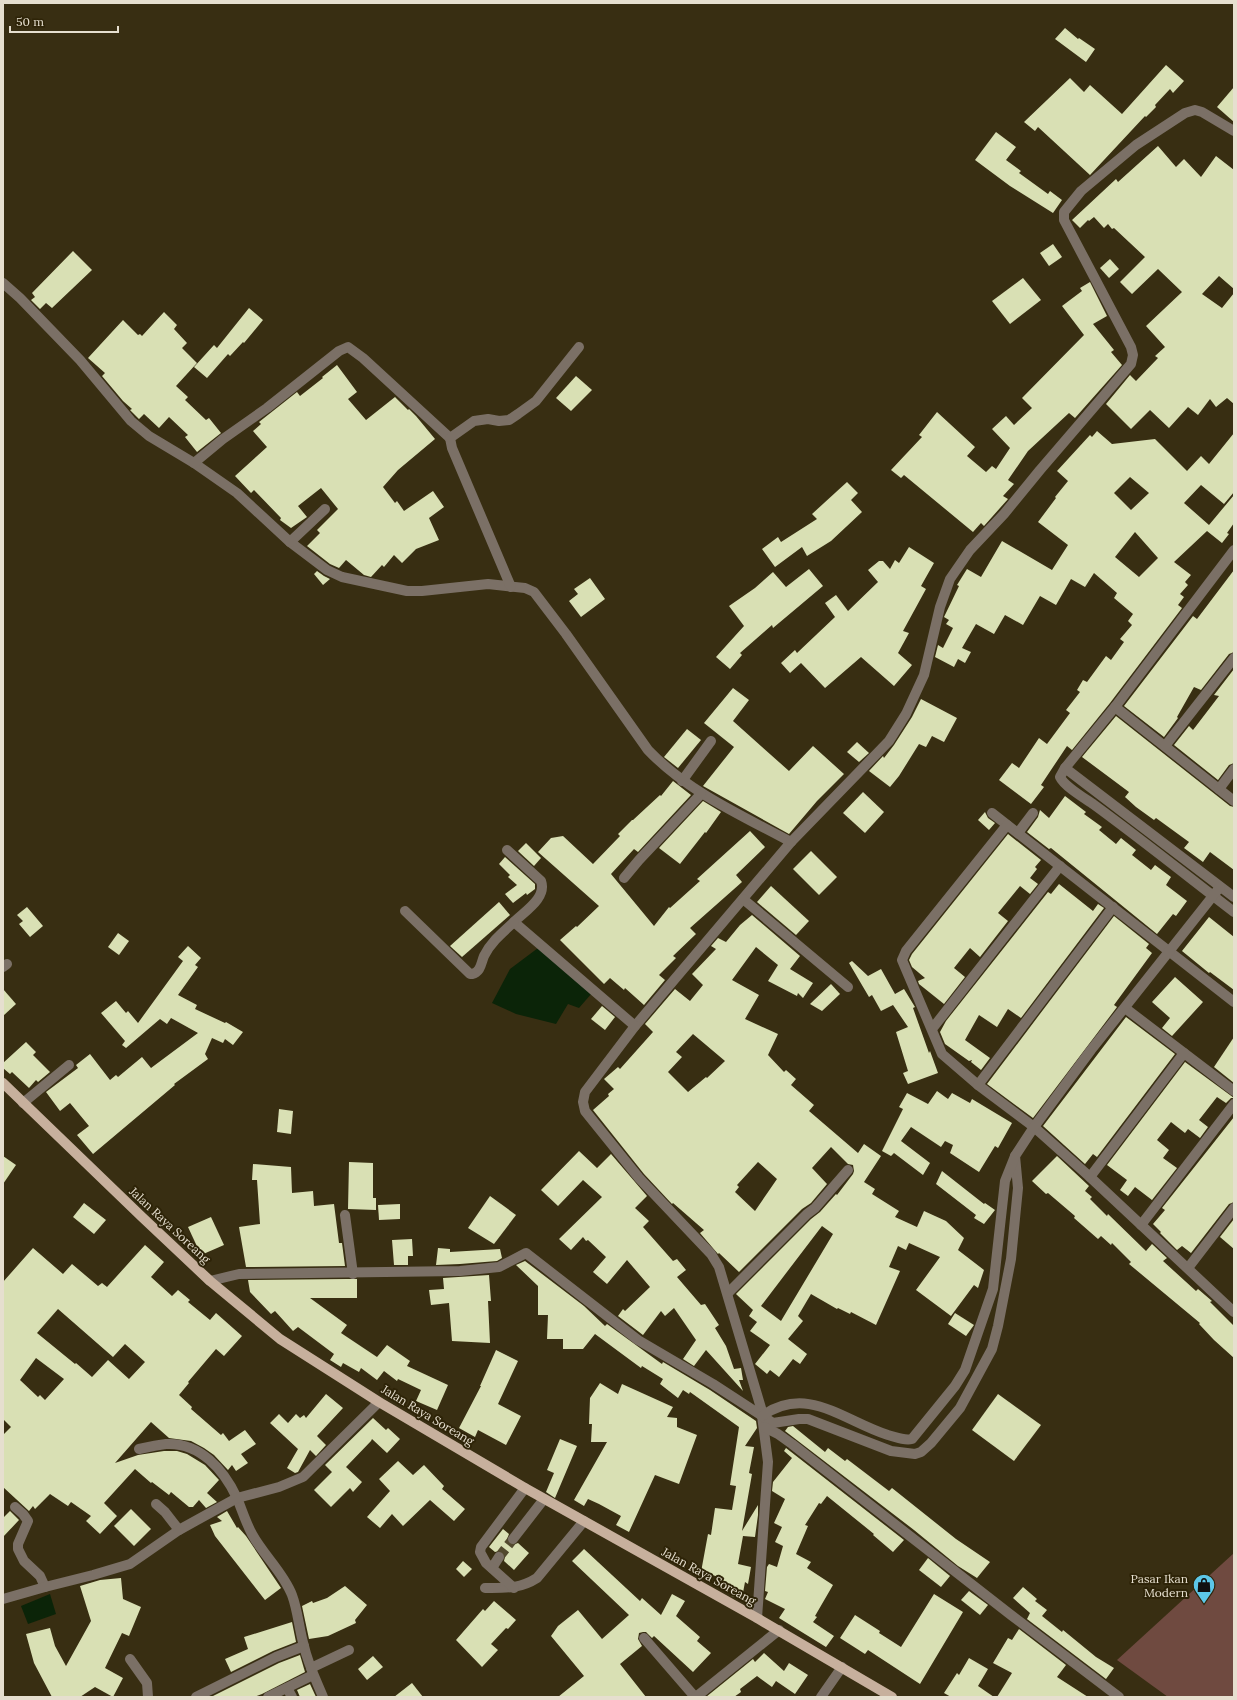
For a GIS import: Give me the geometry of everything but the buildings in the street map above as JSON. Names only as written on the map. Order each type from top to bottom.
[{"type":"main road","name":"Jalan Raya Soreang","points":[[3,1083],[142,1218],[210,1281],[280,1339],[379,1402],[525,1488],[779,1630],[842,1667],[887,1696]]},
{"type":"street","points":[[757,1618],[768,1462],[762,1416],[728,1293],[716,1260],[639,1178],[584,1107],[582,1102],[585,1092],[635,1026],[791,842],[889,741],[902,720],[924,675],[940,607],[950,579],[966,556],[1004,514],[1131,364],[1133,356],[1131,348],[1066,225],[1064,220],[1064,212],[1081,191],[1136,145],[1185,113],[1195,110],[1202,112],[1234,131]]},
{"type":"street","points":[[3,283],[20,298],[80,360],[131,422],[149,436],[194,463],[237,493],[290,542],[327,570],[342,577],[400,589],[422,591],[488,584],[530,590],[540,598],[648,750],[663,765],[701,794],[791,842]]},
{"type":"street","points":[[194,463],[223,439],[267,408],[339,351],[348,347],[363,358],[450,438],[452,448],[511,587]]},
{"type":"street","points":[[450,438],[474,421],[488,419],[500,421],[509,420],[536,402],[579,347]]},
{"type":"street","points":[[290,542],[325,509]]},
{"type":"street","points":[[1234,550],[1060,777],[1062,781],[1234,912]]},
{"type":"street","points":[[1165,746],[1234,658]]},
{"type":"street","points":[[1115,706],[1234,800]]},
{"type":"street","points":[[682,780],[711,741]]},
{"type":"street","points":[[1066,768],[1234,897]]},
{"type":"street","points":[[1219,789],[1234,769]]},
{"type":"street","points":[[624,878],[701,794]]},
{"type":"street","points":[[1018,833],[1033,812]]},
{"type":"street","points":[[992,813],[1234,1002]]},
{"type":"street","points":[[1007,825],[906,951],[902,960],[942,1054],[978,1085],[1034,1127],[1090,1176],[1234,1312]]},
{"type":"street","points":[[405,911],[470,974],[479,970],[483,958],[494,940],[541,895],[543,888],[541,881],[508,850]]},
{"type":"street","points":[[932,1030],[1060,866]]},
{"type":"street","points":[[762,1416],[772,1409],[798,1402],[806,1402],[819,1405],[900,1439],[910,1440],[955,1386],[965,1370],[993,1289],[1005,1181],[1015,1156],[1034,1127],[1091,1050],[1220,887]]},
{"type":"street","points":[[742,899],[848,987]]},
{"type":"street","points":[[978,1085],[1113,907]]},
{"type":"street","points":[[514,922],[635,1026]]},
{"type":"street","points":[[1125,1008],[1234,1091]]},
{"type":"street","points":[[1090,1176],[1184,1053]]},
{"type":"street","points":[[23,1102],[69,1065]]},
{"type":"street","points":[[1141,1225],[1234,1104]]},
{"type":"street","points":[[210,1281],[239,1274],[353,1274],[411,1271],[460,1271],[499,1267],[526,1253],[638,1340],[712,1384],[773,1423],[808,1419],[892,1451],[915,1454],[921,1452],[931,1444],[960,1408],[992,1349],[1011,1258],[1018,1188],[1015,1156]]},
{"type":"street","points":[[728,1293],[807,1214],[815,1208],[848,1170]]},
{"type":"street","points":[[1188,1268],[1234,1208]]},
{"type":"street","points":[[345,1215],[353,1274]]},
{"type":"street","points":[[965,1370],[981,1371]]},
{"type":"street","points":[[3,1599],[93,1576],[130,1564],[179,1530],[237,1498],[279,1487],[303,1477],[379,1402]]},
{"type":"street","points":[[764,1427],[778,1434],[792,1444],[1005,1610],[1120,1697]]},
{"type":"street","points":[[139,1449],[167,1444],[180,1446],[199,1452],[214,1463],[219,1469],[237,1498],[252,1534],[284,1579],[292,1595],[304,1646],[312,1672],[324,1697]]},
{"type":"street","points":[[514,1588],[480,1555],[480,1549],[525,1488]]},
{"type":"street","points":[[514,1539],[544,1498]]},
{"type":"street","points":[[156,1504],[165,1512],[179,1530]]},
{"type":"street","points":[[15,1507],[28,1521],[18,1544],[18,1549],[24,1561],[40,1576],[46,1587]]},
{"type":"street","points":[[485,1588],[514,1588],[527,1584],[537,1578],[584,1521]]},
{"type":"street","points":[[492,1568],[499,1557]]},
{"type":"street","points":[[644,1638],[696,1697],[779,1630]]},
{"type":"street","points":[[196,1697],[270,1660],[304,1646]]},
{"type":"street","points":[[268,1697],[290,1692],[312,1672],[349,1650]]},
{"type":"street","points":[[130,1660],[146,1682],[148,1697]]},
{"type":"street","points":[[821,1697],[842,1667]]},
{"type":"shaded area","points":[[538,948],[592,993],[579,1008],[568,1004],[556,1024],[516,1014],[492,1003],[510,969]]},
{"type":"shaded area","name":"Pasar Ikan Modern","points":[[1234,1553],[1234,1697],[1168,1697],[1117,1660]]},
{"type":"shaded area","points":[[50,1594],[56,1614],[28,1624],[21,1606]]},
{"type":"tunnel","points":[[499,1557],[513,1539]]},
{"type":"place","name":"Pasar Ikan Modern","points":[[1204,1604]]}]
